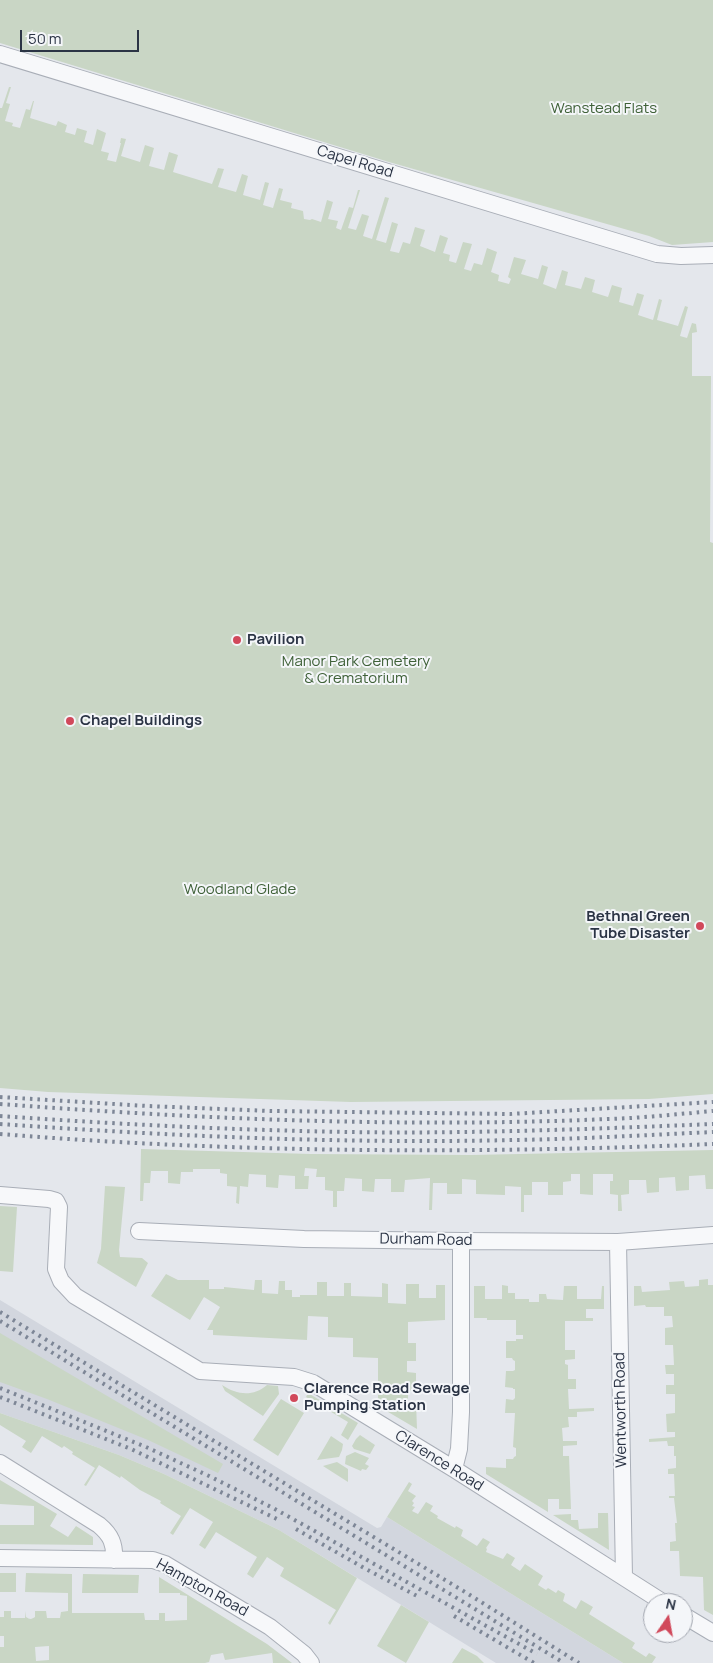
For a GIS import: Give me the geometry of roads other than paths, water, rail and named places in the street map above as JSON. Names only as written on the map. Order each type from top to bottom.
[{"type":"street","name":"Capel Road","points":[[0,54],[657,254],[682,256],[713,255]]},
{"type":"street","name":"Clarence Road","points":[[0,1195],[50,1199],[56,1202],[59,1207],[56,1269],[61,1281],[75,1296],[200,1371],[294,1377],[313,1384],[454,1469],[649,1593]]},
{"type":"street","name":"Durham Road","points":[[139,1230],[304,1238],[461,1241],[618,1242],[713,1236]]},
{"type":"street","points":[[454,1469],[459,1449],[461,1412],[461,1241]]},
{"type":"street","name":"Wentworth Road","points":[[618,1242],[624,1577]]},
{"type":"street","points":[[0,1463],[99,1525],[113,1541],[114,1560]]},
{"type":"street","name":"Hampton Road","points":[[0,1558],[153,1560],[165,1564],[270,1627],[304,1654],[311,1663]]},
{"type":"street","points":[[693,1621],[713,1632]]},
{"type":"railway","points":[[0,1097],[271,1111],[510,1114],[713,1102]]},
{"type":"railway","points":[[0,1104],[228,1118],[456,1123],[634,1118],[713,1111]]},
{"type":"railway","points":[[0,1116],[86,1122],[347,1132],[484,1132],[713,1124]]},
{"type":"railway","points":[[0,1124],[192,1135],[385,1141],[588,1138],[713,1132]]},
{"type":"railway","points":[[0,1134],[178,1145],[356,1150],[535,1149],[713,1144]]},
{"type":"railway","points":[[0,1312],[465,1592],[579,1663]]},
{"type":"railway","points":[[0,1321],[564,1663]]},
{"type":"railway","points":[[0,1388],[146,1447],[209,1476],[273,1508],[537,1654]]},
{"type":"railway","points":[[0,1397],[131,1449],[279,1520]]},
{"type":"railway","points":[[296,1529],[419,1597]]},
{"type":"railway","points":[[454,1616],[534,1663]]},
{"type":"place","name":"Pavilion","points":[[237,640]]},
{"type":"place","name":"Chapel Buildings","points":[[70,721]]},
{"type":"place","name":"Bethnal Green Tube Disaster","points":[[700,926]]},
{"type":"place","name":"Clarence Road Sewage Pumping Station","points":[[294,1398]]},
{"type":"park label","name":"Wanstead Flats","points":[[604,109]]},
{"type":"park label","name":"Manor Park Cemetery & Crematorium","points":[[356,670]]},
{"type":"park label","name":"Woodland Glade","points":[[240,890]]}]
